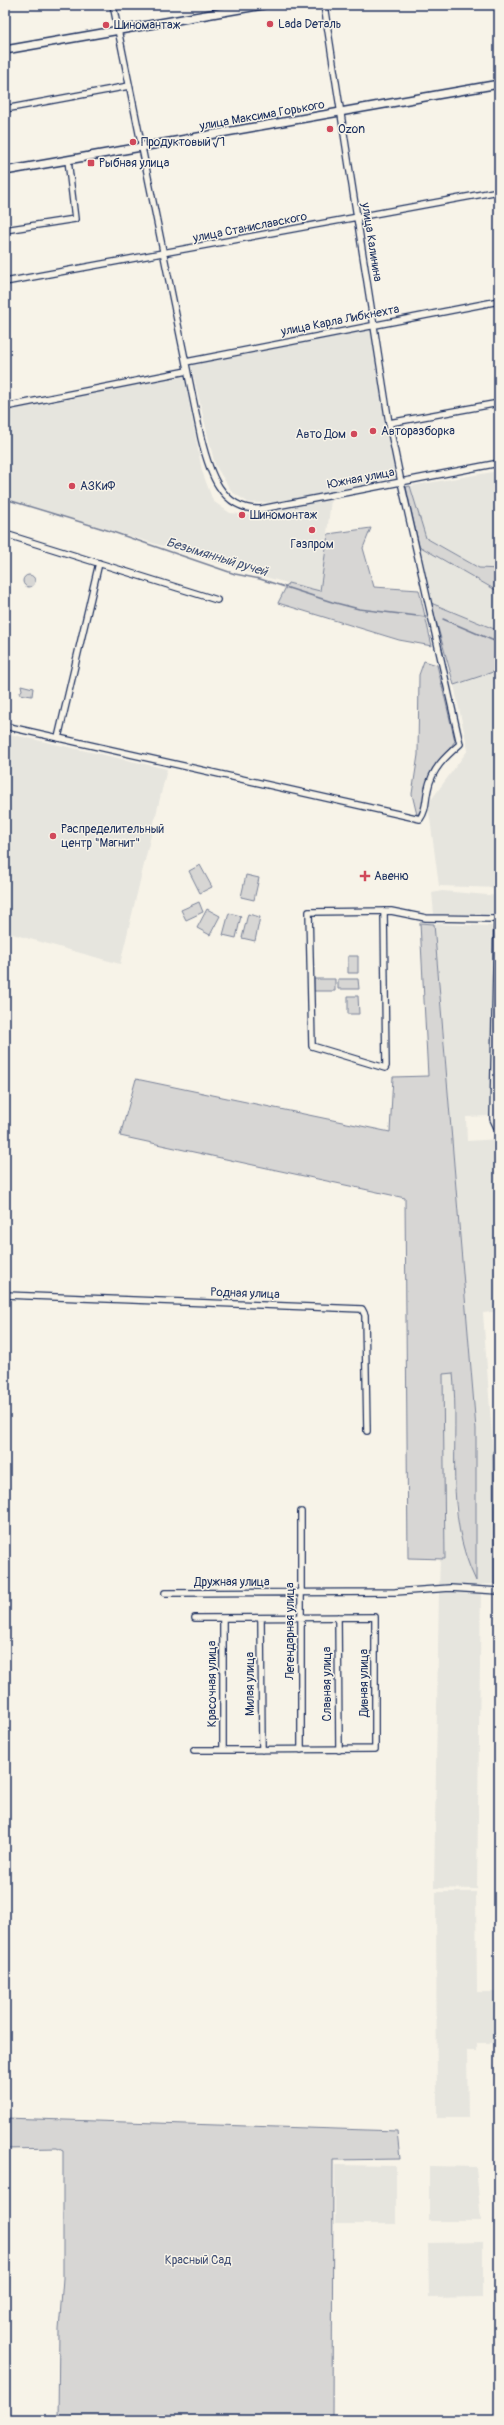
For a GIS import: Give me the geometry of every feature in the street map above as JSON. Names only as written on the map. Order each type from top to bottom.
[{"type":"main road","points":[[5,50],[263,5]]},
{"type":"main road","name":"улица Максима Горького","points":[[5,171],[499,84]]},
{"type":"street","points":[[5,407],[187,371],[113,5]]},
{"type":"street","name":"улица Калинина","points":[[58,738],[420,819],[426,811],[428,789],[436,767],[460,744],[389,423],[324,5]]},
{"type":"street","points":[[5,109],[129,86]]},
{"type":"street","points":[[5,230],[75,219],[68,160]]},
{"type":"street","name":"улица Станиславского","points":[[5,282],[164,254],[499,191]]},
{"type":"street","name":"улица Карла Либкнехта","points":[[186,362],[499,301]]},
{"type":"street","name":"Южная улица","points":[[187,371],[209,468],[222,492],[229,500],[244,508],[261,509],[499,463]]},
{"type":"street","points":[[389,423],[499,403]]},
{"type":"street","points":[[5,534],[217,600]]},
{"type":"street","points":[[5,726],[58,738],[99,563]]},
{"type":"street","points":[[384,911],[385,1068],[312,1046],[309,912],[384,911],[426,918],[497,918],[493,1119],[499,1132]]},
{"type":"street","name":"Родная улица","points":[[5,1295],[362,1309],[365,1314],[367,1431]]},
{"type":"street","name":"Легендарная улица","points":[[301,1512],[301,1750]]},
{"type":"street","name":"Дружная улица","points":[[165,1594],[395,1592],[450,1588],[499,1591]]},
{"type":"street","name":"Славная улица","points":[[338,1617],[339,1750]]},
{"type":"street","name":"Дивная улица","points":[[300,1618],[375,1617],[375,1749],[301,1750]]},
{"type":"street","points":[[195,1618],[300,1618]]},
{"type":"street","name":"Красочная улица","points":[[223,1618],[223,1750]]},
{"type":"street","name":"Милая улица","points":[[261,1618],[262,1750]]},
{"type":"street","points":[[194,1750],[301,1750]]},
{"type":"shaded area","points":[[373,328],[398,477],[280,502],[249,503],[232,492],[215,465],[190,362]]},
{"type":"shaded area","points":[[184,374],[202,471],[213,501],[230,513],[249,515],[331,500],[320,592],[258,575],[5,498],[5,408]]},
{"type":"shaded area","points":[[499,471],[499,569],[479,568],[426,538],[410,486]]},
{"type":"shaded area","points":[[419,546],[499,592],[499,631],[431,603]]},
{"type":"shaded area","points":[[499,670],[499,888],[439,886],[428,804],[468,750],[454,685]]},
{"type":"shaded area","points":[[5,733],[167,769],[120,964],[5,932]]},
{"type":"shaded area","points":[[442,891],[499,896],[499,914],[434,914],[432,893]]},
{"type":"shaded area","points":[[434,924],[492,926],[490,1116],[466,1117],[467,1141],[499,1139],[496,1242],[499,1243],[499,1311],[483,1313],[493,1451],[494,1584],[481,1585],[477,1889],[434,1888],[440,1559],[445,1558],[443,1373],[454,1373],[455,1511],[476,1579],[476,1429]]},
{"type":"shaded area","points":[[436,1892],[476,1892],[477,1992],[499,1992],[499,2043],[477,2043],[477,2051],[467,2051],[468,2118],[437,2118]]},
{"type":"shaded area","points":[[335,2165],[396,2166],[396,2224],[335,2224]]},
{"type":"shaded area","points":[[429,2166],[476,2167],[481,2221],[429,2221]]},
{"type":"shaded area","points":[[483,2242],[483,2297],[429,2298],[428,2243]]},
{"type":"green space","points":[[410,486],[426,538],[479,568],[499,569],[499,592],[419,546],[406,487]]},
{"type":"green space","points":[[371,528],[363,548],[374,587],[419,590],[432,646],[399,640],[278,603],[288,583],[320,591],[328,534]]},
{"type":"green space","points":[[29,575],[33,577],[35,581],[33,585],[29,587],[25,585],[23,581],[25,577]]},
{"type":"green space","points":[[431,603],[499,631],[499,670],[454,685]]},
{"type":"green space","points":[[424,661],[437,665],[455,741],[434,770],[422,809],[417,815],[412,794],[418,755],[419,675]]},
{"type":"green space","points":[[21,685],[33,688],[32,696],[19,694],[22,690]]},
{"type":"green space","points":[[200,865],[212,887],[200,893],[189,871]]},
{"type":"green space","points":[[246,875],[259,878],[254,900],[241,897]]},
{"type":"green space","points":[[199,902],[203,912],[186,920],[181,910]]},
{"type":"green space","points":[[207,909],[220,916],[210,935],[197,928]]},
{"type":"green space","points":[[229,913],[241,916],[236,938],[223,935]]},
{"type":"green space","points":[[248,914],[260,917],[255,941],[242,938]]},
{"type":"green space","points":[[420,923],[434,924],[476,1429],[476,1581],[466,1555],[459,1530],[456,1504],[455,1400],[453,1373],[443,1374],[445,1559],[408,1558],[405,1198],[120,1136],[136,1079],[390,1132],[393,1077],[428,1076]]},
{"type":"green space","points":[[348,956],[358,956],[358,973],[348,973]]},
{"type":"green space","points":[[314,979],[335,979],[335,991],[314,991]]},
{"type":"green space","points":[[338,979],[358,979],[359,989],[338,989]]},
{"type":"green space","points":[[348,996],[358,996],[359,1014],[348,1014]]},
{"type":"green space","points":[[493,1451],[499,1451],[498,1585],[494,1584]]},
{"type":"green space","name":"Красный Сад","points":[[5,2118],[397,2131],[400,2159],[333,2160],[332,2420],[58,2420],[59,2330],[63,2278],[63,2151],[57,2148],[5,2149]]},
{"type":"waterway","name":"Безымянный ручей","points":[[5,499],[107,530],[235,574],[260,579],[332,602],[359,609],[426,617]]},
{"type":"waterway","name":"Безымянный ручей","points":[[443,619],[499,643]]},
{"type":"place","name":"Lada Dеталь","points":[[270,24]]},
{"type":"place","name":"Шиномантаж","points":[[106,25]]},
{"type":"place","name":"Ozon","points":[[330,129]]},
{"type":"place","name":"Продуктовый √1","points":[[133,142]]},
{"type":"place","name":"Рыбная улица","points":[[91,163]]},
{"type":"place","name":"Авторазборка","points":[[373,431]]},
{"type":"place","name":"Авто Дом","points":[[354,434]]},
{"type":"place","name":"АЗКиФ","points":[[72,486]]},
{"type":"place","name":"Шиномонтаж","points":[[242,515]]},
{"type":"place","name":"Газпром","points":[[312,530]]},
{"type":"place","name":"Распределительный центр \"Магнит\"","points":[[53,836]]},
{"type":"place","name":"Авеню","points":[[365,876]]}]
